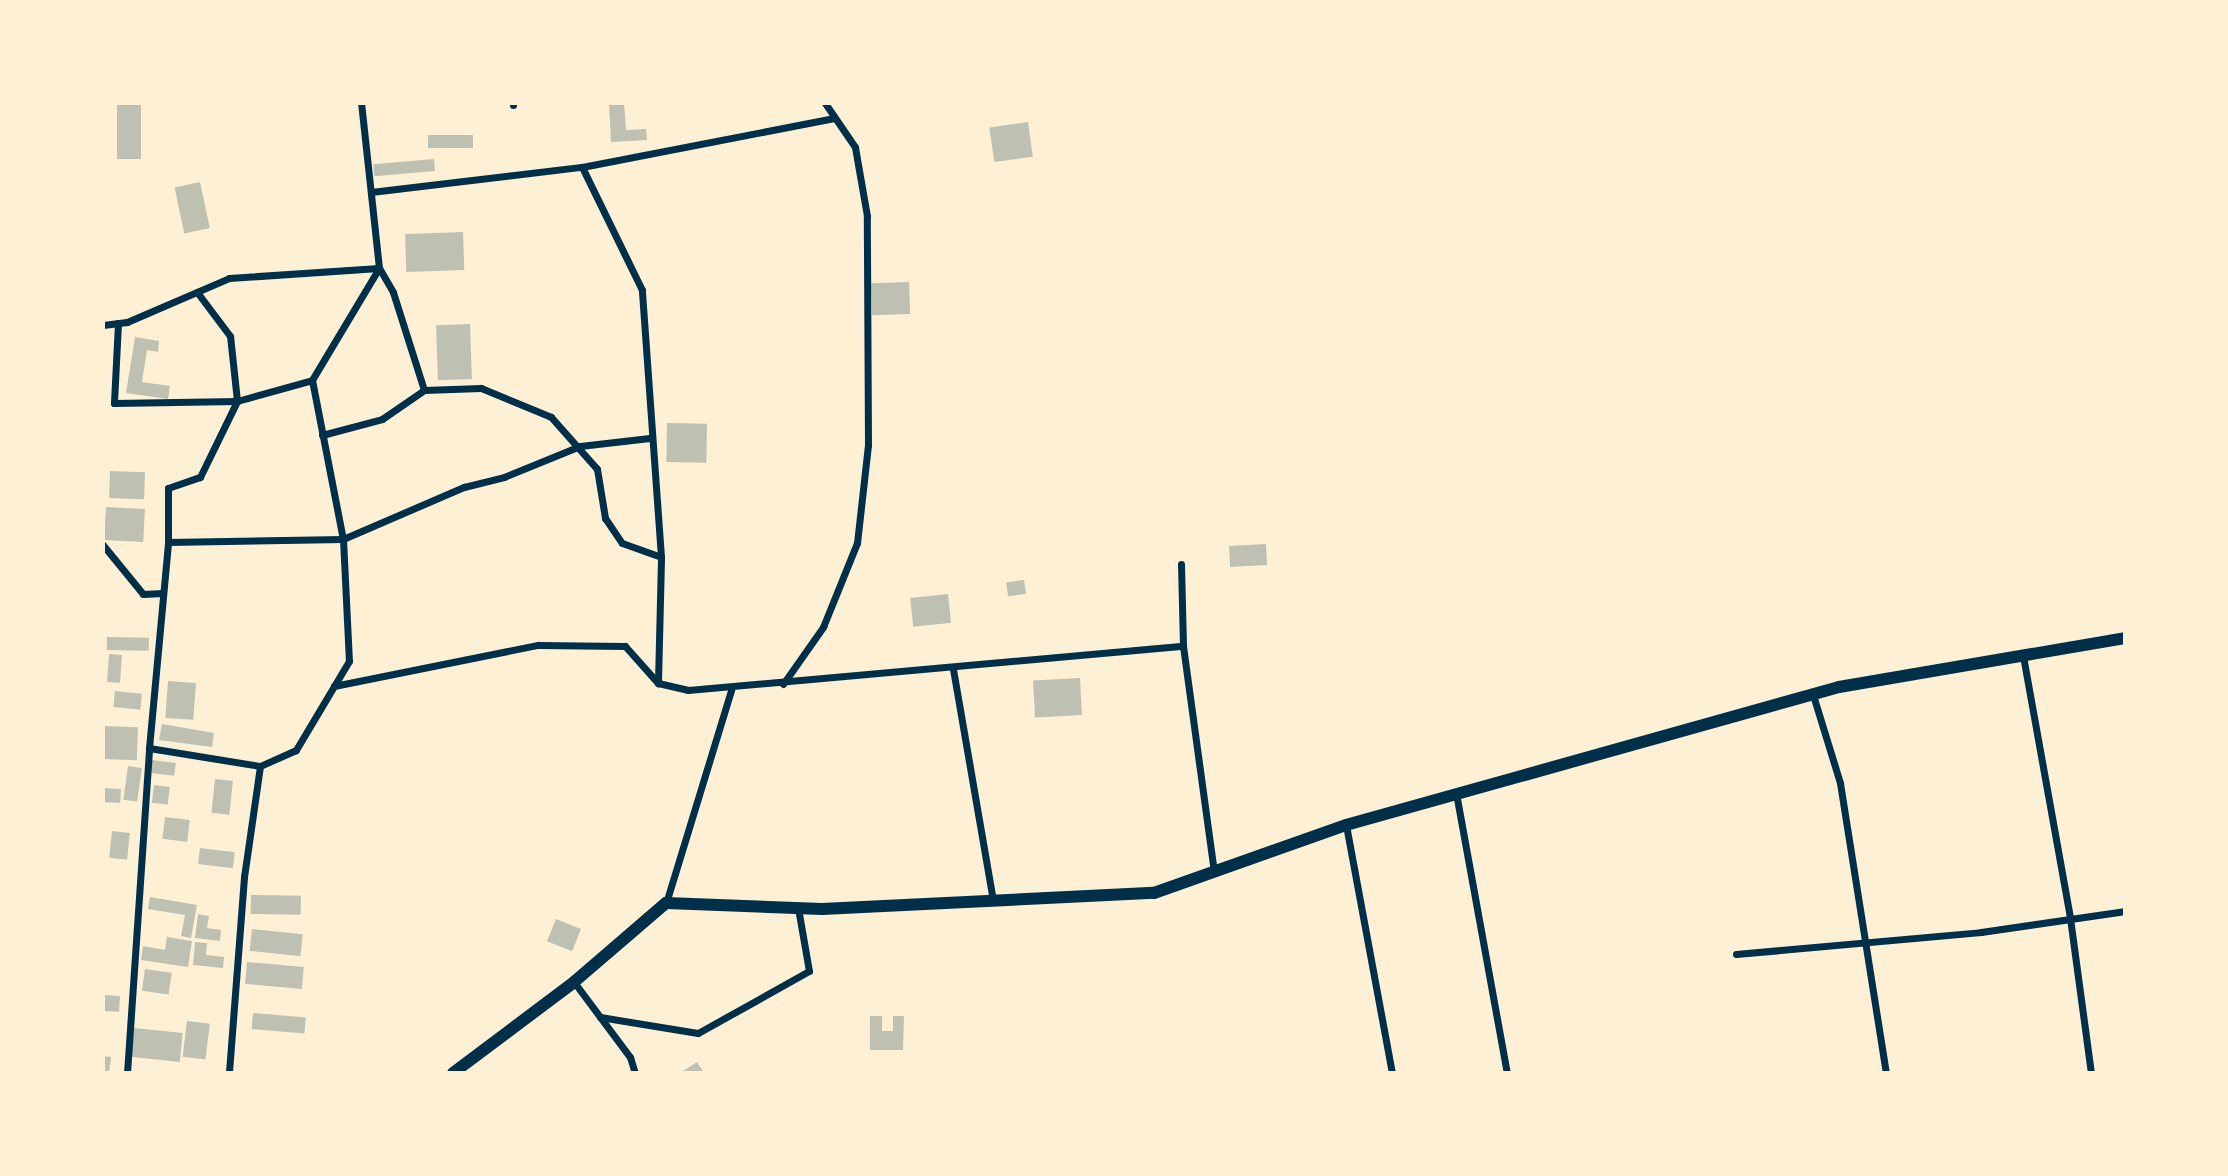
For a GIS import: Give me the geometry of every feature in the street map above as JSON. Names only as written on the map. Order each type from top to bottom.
[{"type":"street","points":[[361,103],[379,268],[393,292],[424,390]]},
{"type":"street","points":[[783,684],[823,627],[857,542],[868,445],[867,216],[855,147],[825,103]]},
{"type":"street","points":[[370,192],[582,167],[834,118]]},
{"type":"street","points":[[582,167],[642,290],[650,438],[661,557],[658,683]]},
{"type":"street","points":[[103,325],[118,323],[229,278],[379,268]]},
{"type":"street","points":[[149,748],[260,766],[296,750],[349,661],[343,539],[312,380],[379,268]]},
{"type":"street","points":[[127,1073],[149,748],[168,542],[167,488],[200,477],[237,401],[230,336],[197,292]]},
{"type":"street","points":[[118,323],[114,403],[237,401],[312,380]]},
{"type":"street","points":[[322,435],[382,419],[424,390],[481,388],[551,417],[580,446],[597,468],[605,518],[622,543],[661,557]]},
{"type":"street","points":[[168,542],[343,539],[464,487],[504,477],[580,446],[650,438]]},
{"type":"street","points":[[103,545],[143,594],[163,593]]},
{"type":"street","points":[[1181,564],[1184,646],[1214,872]]},
{"type":"street","points":[[666,902],[797,908],[1154,893],[1346,825],[1812,695],[2125,638]]},
{"type":"street","points":[[334,686],[538,645],[625,646],[658,683],[688,690],[731,690],[1184,646]]},
{"type":"street","points":[[2023,656],[2070,918],[2091,1073]]},
{"type":"street","points":[[953,669],[993,901]]},
{"type":"street","points":[[453,1073],[575,982],[666,902],[731,690]]},
{"type":"street","points":[[1812,695],[1840,783],[1886,1073]]},
{"type":"street","points":[[229,1073],[244,877],[260,766]]},
{"type":"street","points":[[1456,793],[1507,1073]]},
{"type":"street","points":[[1346,825],[1392,1073]]},
{"type":"street","points":[[600,1017],[698,1033],[709,1027],[810,971],[797,908]]},
{"type":"street","points":[[1736,954],[1866,940],[1981,932],[2125,911]]},
{"type":"street","points":[[575,982],[630,1057],[635,1073]]},
{"type":"building","points":[[117,103],[141,103],[141,159],[117,159]]},
{"type":"building","points":[[609,103],[624,103],[626,130],[646,129],[647,140],[611,142]]},
{"type":"building","points":[[1028,122],[1033,157],[994,162],[989,127]]},
{"type":"building","points":[[428,135],[473,135],[473,148],[428,148]]},
{"type":"building","points":[[434,159],[435,171],[374,176],[373,164]]},
{"type":"building","points":[[200,182],[210,228],[184,233],[175,187]]},
{"type":"building","points":[[463,232],[464,270],[406,272],[405,234]]},
{"type":"building","points":[[909,282],[910,314],[872,315],[871,283]]},
{"type":"building","points":[[470,324],[472,379],[438,380],[436,325]]},
{"type":"building","points":[[135,337],[159,341],[158,352],[147,350],[142,382],[170,386],[168,399],[126,393]]},
{"type":"building","points":[[667,423],[707,424],[706,463],[666,462]]},
{"type":"building","points":[[110,471],[145,472],[144,499],[109,498]]},
{"type":"building","points":[[106,507],[145,509],[143,542],[104,540]]},
{"type":"building","points":[[1266,544],[1267,565],[1230,567],[1229,546]]},
{"type":"building","points":[[1024,580],[1026,594],[1008,596],[1006,583]]},
{"type":"building","points":[[948,594],[951,623],[913,627],[910,598]]},
{"type":"building","points":[[107,637],[149,638],[149,651],[107,650]]},
{"type":"building","points":[[109,654],[122,655],[120,683],[107,682]]},
{"type":"building","points":[[1080,678],[1082,715],[1035,717],[1033,680]]},
{"type":"building","points":[[168,681],[196,683],[193,720],[165,718]]},
{"type":"building","points":[[115,691],[142,694],[140,710],[113,707]]},
{"type":"building","points":[[162,724],[214,733],[212,747],[159,740]]},
{"type":"building","points":[[103,726],[138,727],[137,760],[103,759]]},
{"type":"building","points":[[152,760],[176,763],[174,776],[150,773]]},
{"type":"building","points":[[128,766],[142,768],[137,802],[123,800]]},
{"type":"building","points":[[215,779],[233,781],[229,815],[211,813]]},
{"type":"building","points":[[154,785],[170,787],[168,805],[152,803]]},
{"type":"building","points":[[103,788],[121,789],[120,803],[103,802]]},
{"type":"building","points":[[165,817],[190,820],[187,842],[162,839]]},
{"type":"building","points":[[112,831],[130,833],[127,860],[109,858]]},
{"type":"building","points":[[200,848],[235,852],[233,868],[198,864]]},
{"type":"building","points":[[251,895],[301,896],[301,915],[251,914]]},
{"type":"building","points":[[150,897],[197,905],[191,938],[181,936],[185,915],[148,909]]},
{"type":"building","points":[[198,914],[209,916],[207,928],[221,930],[220,941],[195,938]]},
{"type":"building","points":[[556,919],[581,929],[572,951],[547,941]]},
{"type":"building","points":[[252,929],[303,934],[300,956],[250,951]]},
{"type":"building","points":[[167,937],[192,941],[188,967],[141,960],[143,946],[165,950]]},
{"type":"building","points":[[195,942],[207,943],[206,955],[224,957],[223,968],[193,965]]},
{"type":"building","points":[[247,962],[304,967],[302,989],[245,984]]},
{"type":"building","points":[[145,969],[172,973],[169,995],[142,991]]},
{"type":"building","points":[[103,995],[120,996],[119,1012],[103,1011]]},
{"type":"building","points":[[253,1013],[306,1018],[304,1034],[252,1029]]},
{"type":"building","points":[[870,1016],[882,1016],[882,1031],[893,1031],[893,1016],[904,1016],[903,1050],[870,1050]]},
{"type":"building","points":[[187,1021],[210,1024],[205,1060],[183,1057]]},
{"type":"building","points":[[134,1028],[183,1033],[180,1062],[131,1057]]},
{"type":"building","points":[[103,1056],[111,1057],[109,1073],[103,1073]]},
{"type":"building","points":[[697,1062],[704,1073],[680,1073]]}]
